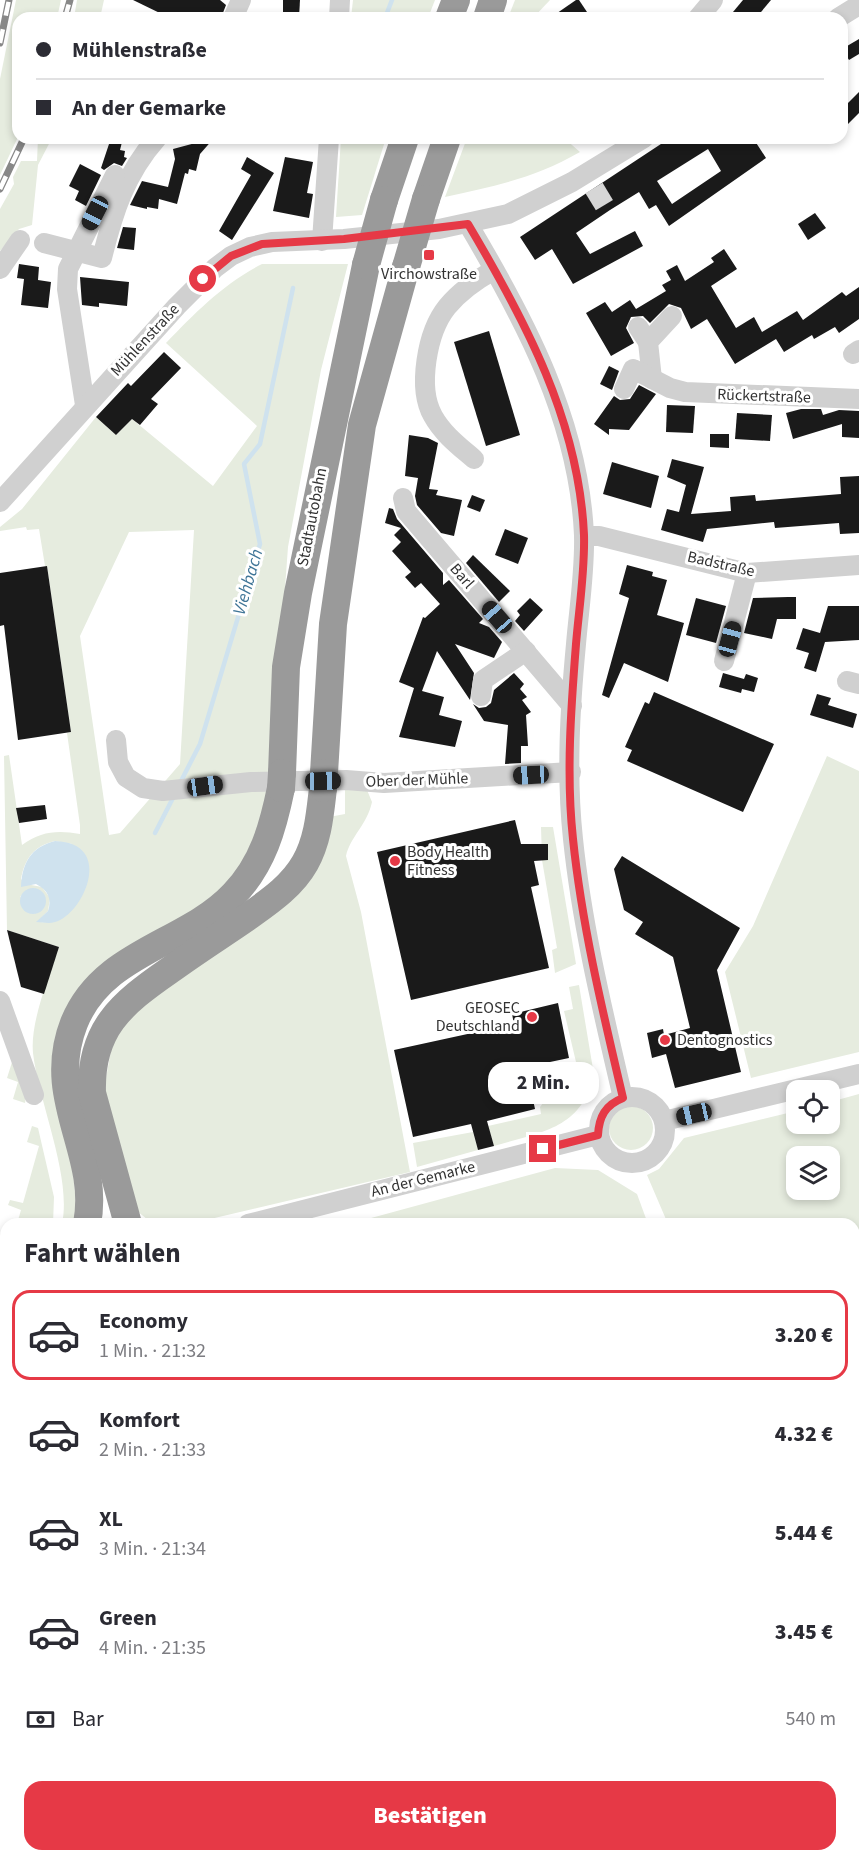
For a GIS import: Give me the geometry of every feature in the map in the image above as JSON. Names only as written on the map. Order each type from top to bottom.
[{"type":"highway","name":"Stadtautobahn","points":[[79,1144],[66,1096],[65,1066],[70,1036],[81,1009],[97,988],[119,967],[192,926],[233,896],[252,873],[265,849],[282,780],[286,667],[298,593],[366,265],[403,144]]},
{"type":"highway","name":"Stadtautobahn","points":[[126,1218],[92,1093],[91,1074],[99,1041],[113,1017],[132,997],[268,902],[296,876],[305,863],[317,833],[323,781],[333,624],[362,425],[426,199],[445,144]]},
{"type":"highway","points":[[79,1144],[89,1199],[87,1218]]},
{"type":"highway","points":[[79,1144],[96,1177],[109,1218]]},
{"type":"street","points":[[703,12],[713,0]]},
{"type":"street","points":[[44,243],[102,258],[121,193],[140,158],[152,144]]},
{"type":"street","points":[[322,241],[329,144]]},
{"type":"street","name":"Mühlenstraße","points":[[0,502],[85,405],[177,306],[223,262],[262,244],[322,241],[468,224],[508,214],[590,181],[636,144]]},
{"type":"street","points":[[85,405],[67,289],[68,269],[115,175]]},
{"type":"street","points":[[468,224],[532,340],[556,397],[572,444],[584,536],[572,706],[573,839],[592,959],[623,1098]]},
{"type":"street","points":[[0,269],[20,240]]},
{"type":"street","points":[[474,459],[451,439],[432,414],[427,398],[425,369],[429,350],[446,309],[472,283],[494,270]]},
{"type":"street","points":[[661,383],[643,334],[672,316]]},
{"type":"street","name":"Rückertstraße","points":[[624,389],[633,369],[661,383],[695,393],[859,399]]},
{"type":"street","name":"Barl","points":[[403,498],[406,511],[572,706]]},
{"type":"street","name":"Badstraße","points":[[584,536],[599,536],[747,573],[859,565]]},
{"type":"street","points":[[724,661],[747,573]]},
{"type":"street","points":[[481,696],[483,680],[526,651]]},
{"type":"street","name":"Ober der Mühle","points":[[116,740],[118,762],[126,777],[143,788],[163,791],[263,782],[346,780],[384,783],[571,772]]},
{"type":"street","points":[[0,1001],[34,1095]]},
{"type":"street","points":[[664,1121],[859,1074]]},
{"type":"street","points":[[635,1096],[646,1100],[661,1113],[664,1121],[662,1145],[649,1158],[639,1163],[620,1161],[611,1156],[604,1150],[598,1135],[603,1112],[615,1101],[623,1098],[635,1096]]},
{"type":"street","name":"An der Gemarke","points":[[272,1218],[598,1135]]},
{"type":"shaded area","points":[[16,0],[61,0],[58,12],[14,12]]},
{"type":"shaded area","points":[[77,0],[104,0],[101,12],[75,12]]},
{"type":"shaded area","points":[[353,0],[435,0],[430,12],[352,12]]},
{"type":"shaded area","points":[[515,0],[550,0],[539,12],[510,12]]},
{"type":"shaded area","points":[[12,20],[12,144],[15,144],[0,175],[0,79]]},
{"type":"shaded area","points":[[38,144],[49,144],[38,165],[32,225],[19,229],[0,251],[0,209],[14,184],[13,177],[21,161],[37,161]]},
{"type":"shaded area","points":[[341,144],[384,144],[362,215],[336,217]]},
{"type":"shaded area","points":[[465,144],[571,144],[580,152],[531,175],[445,197]]},
{"type":"shaded area","points":[[262,264],[348,264],[321,370],[288,547],[269,808],[230,886],[77,998],[71,1152],[77,1218],[63,1218],[63,1184],[33,1053],[34,1028],[59,947],[7,930],[4,756],[9,755],[22,845],[43,834],[64,832],[80,834],[80,825],[67,733],[71,732],[47,566],[45,566],[39,529],[27,530],[26,527],[0,531],[0,527],[22,509],[96,417],[116,435],[132,419],[213,486],[257,426],[166,343],[211,299],[235,280]],"holes":[[[194,530],[180,764],[120,833],[109,835],[80,636],[129,532]],[[55,841],[72,844],[75,905],[59,919],[37,922],[48,911],[50,898],[42,887],[26,884],[21,879],[25,865],[32,854],[41,846]],[[30,889],[42,892],[45,904],[20,897]]]},
{"type":"shaded area","points":[[827,756],[859,771],[859,1052],[751,1078],[725,972],[753,926]]},
{"type":"shaded area","points":[[345,789],[367,790],[372,802],[370,810],[346,856],[361,912],[410,1172],[214,1218],[146,1218],[137,1211],[101,1107],[115,1027],[289,896],[329,817],[345,814]]},
{"type":"shaded area","points":[[541,827],[553,827],[576,964],[555,973],[552,950],[557,948],[542,860]]},
{"type":"shaded area","points":[[579,985],[594,1075],[588,1093],[569,1118],[556,1126],[494,1146],[488,1126],[541,1114],[540,1107],[546,1099],[562,1095],[559,1076],[567,1065],[576,1062],[564,1011],[573,1009],[569,987]]},
{"type":"shaded area","points":[[13,1059],[27,1092],[25,1103],[13,1099],[18,1082],[7,1078]]},
{"type":"shaded area","points":[[859,1094],[859,1218],[665,1218],[647,1175],[659,1169],[684,1138],[786,1113],[786,1134],[840,1134],[840,1099]]},
{"type":"shaded area","points":[[631,1106],[646,1113],[653,1128],[646,1143],[631,1150],[616,1143],[609,1128],[616,1113]]},
{"type":"shaded area","points":[[32,1126],[38,1128],[54,1197],[53,1218],[19,1218],[21,1210],[8,1205],[10,1200],[23,1203],[39,1146],[27,1142]]},
{"type":"shaded area","points":[[473,1132],[478,1150],[417,1167],[413,1143]]},
{"type":"shaded area","points":[[555,1168],[598,1170],[637,1194],[646,1218],[371,1218]]},
{"type":"water","points":[[55,841],[74,845],[85,854],[89,866],[88,880],[83,894],[66,917],[53,923],[36,922],[48,911],[49,899],[44,889],[36,884],[21,887],[23,871],[29,857],[34,852]]},
{"type":"water","points":[[33,888],[42,892],[46,901],[42,910],[33,914],[24,910],[20,901],[24,892]]},
{"type":"building","points":[[133,0],[220,0],[226,5],[223,12],[158,12]]},
{"type":"building","points":[[283,0],[300,0],[299,12],[283,12]]},
{"type":"building","points":[[579,0],[587,12],[559,12]]},
{"type":"building","points":[[743,0],[771,0],[761,12],[733,12]]},
{"type":"building","points":[[859,39],[859,54],[849,60],[848,58],[848,45]]},
{"type":"building","points":[[859,92],[859,113],[848,124],[848,103]]},
{"type":"building","points":[[109,144],[122,144],[120,150],[125,151],[124,157],[127,158],[122,166],[114,163],[104,170],[101,168]]},
{"type":"building","points":[[192,144],[209,144],[200,154],[196,171],[189,169],[188,174],[185,173],[177,204],[159,199],[158,209],[130,205],[142,181],[168,187],[175,159],[173,149]]},
{"type":"building","points":[[661,144],[757,144],[766,158],[669,226],[656,205],[649,209],[639,192],[610,210],[576,233],[590,254],[635,231],[643,246],[573,284],[552,249],[535,260],[520,237]],"holes":[[[708,149],[721,171],[672,204],[657,181]]]},
{"type":"building","points":[[247,157],[274,173],[232,240],[219,231],[251,175],[241,169]]},
{"type":"building","points":[[285,157],[313,162],[307,193],[313,194],[309,218],[273,211]]},
{"type":"building","points":[[80,164],[101,175],[86,206],[75,200],[79,191],[69,186]]},
{"type":"building","points":[[815,213],[826,228],[808,240],[798,224]]},
{"type":"building","points":[[123,227],[136,228],[134,250],[117,248]]},
{"type":"building","points":[[724,249],[737,269],[711,286],[736,328],[754,317],[762,332],[797,311],[803,320],[842,292],[846,296],[859,287],[859,319],[839,333],[835,327],[814,339],[812,335],[784,352],[776,339],[735,364],[707,319],[691,329],[681,308],[669,304],[650,323],[643,316],[631,317],[626,328],[634,343],[611,356],[586,313],[605,302],[612,312],[630,300],[636,309],[666,291],[662,285],[671,280],[666,271],[677,265],[685,281],[714,262],[711,258]]},
{"type":"building","points":[[19,264],[39,267],[38,280],[51,282],[48,308],[21,305],[24,279],[17,278]]},
{"type":"building","points":[[80,277],[129,282],[127,306],[99,303],[99,307],[82,305]]},
{"type":"building","points":[[489,331],[520,435],[486,446],[454,342]]},
{"type":"building","points":[[164,352],[181,368],[151,399],[158,404],[140,425],[132,419],[116,435],[96,417],[128,383],[131,386]]},
{"type":"building","points":[[609,366],[619,371],[612,390],[600,384]]},
{"type":"building","points":[[639,385],[656,394],[629,430],[609,429],[609,435],[594,424],[614,396],[620,400],[630,399]]},
{"type":"building","points":[[667,405],[695,406],[693,433],[666,432]]},
{"type":"building","points":[[801,409],[821,409],[823,415],[839,410],[859,411],[859,438],[842,437],[842,424],[793,439],[786,413]]},
{"type":"building","points":[[737,413],[772,415],[770,441],[735,439]]},
{"type":"building","points":[[710,434],[729,434],[729,448],[710,447]]},
{"type":"building","points":[[409,435],[428,438],[438,443],[429,489],[438,490],[436,495],[462,500],[454,536],[441,533],[417,505],[415,496],[418,478],[405,476]]},
{"type":"building","points":[[672,459],[704,467],[691,514],[731,511],[730,497],[755,495],[756,501],[841,494],[840,477],[859,476],[859,533],[840,534],[839,523],[775,528],[774,522],[707,529],[703,542],[661,530],[667,509],[679,512],[686,485],[667,477]]},
{"type":"building","points":[[612,462],[659,476],[651,508],[603,494]]},
{"type":"building","points":[[472,495],[485,500],[480,512],[467,507]]},
{"type":"building","points":[[389,508],[393,509],[397,519],[443,573],[443,585],[449,580],[483,619],[479,623],[489,627],[502,642],[494,658],[455,644],[474,673],[470,700],[437,651],[422,691],[444,697],[439,715],[462,721],[455,747],[399,737],[414,688],[399,682],[423,617],[425,618],[440,604],[421,583],[415,588],[405,577],[411,572],[392,551],[401,542],[394,535],[401,528],[385,523]]},
{"type":"building","points":[[505,529],[528,538],[518,564],[495,555]]},
{"type":"building","points":[[473,555],[510,591],[499,602],[466,563]]},
{"type":"building","points":[[627,565],[653,572],[652,576],[667,580],[657,615],[684,623],[668,682],[624,663],[609,698],[602,695],[629,598],[619,594]]},
{"type":"building","points":[[47,566],[71,732],[18,740],[4,625],[0,626],[0,573]]},
{"type":"building","points":[[796,597],[796,619],[777,619],[772,639],[744,633],[753,598]]},
{"type":"building","points":[[530,598],[543,610],[524,631],[515,621],[520,615],[517,611]]},
{"type":"building","points":[[696,598],[726,606],[716,643],[686,635]]},
{"type":"building","points":[[828,606],[859,606],[859,640],[825,642],[816,672],[804,668],[809,653],[796,649],[803,628],[820,633]]},
{"type":"building","points":[[514,673],[524,684],[520,689],[527,697],[522,700],[531,712],[526,715],[528,746],[521,746],[521,763],[505,764],[508,725],[484,721],[473,704],[479,708],[486,707],[491,703],[494,690]]},
{"type":"building","points":[[723,673],[744,679],[746,674],[758,678],[754,692],[742,689],[741,693],[719,687]]},
{"type":"building","points":[[654,692],[774,744],[743,812],[627,761],[632,750],[625,747],[645,702],[649,704]]},
{"type":"building","points":[[817,694],[831,698],[828,705],[857,714],[853,728],[810,715]]},
{"type":"building","points":[[45,805],[47,819],[19,823],[16,808]]},
{"type":"building","points":[[515,820],[521,844],[548,844],[548,860],[534,861],[539,885],[531,887],[549,968],[411,1000],[377,852]]},
{"type":"building","points":[[622,856],[740,928],[717,970],[741,1072],[675,1088],[666,1054],[652,1058],[647,1033],[663,1029],[664,1035],[690,1028],[673,957],[635,934],[643,922],[624,910],[614,869]]},
{"type":"building","points":[[7,930],[59,947],[44,994],[21,987]]},
{"type":"building","points":[[558,1003],[569,1058],[550,1062],[556,1090],[532,1095],[535,1109],[487,1121],[494,1146],[478,1150],[471,1124],[413,1137],[394,1050],[514,1024],[512,1014]]},
{"type":"waterway","name":"Viehbach","points":[[387,12],[392,0]]},
{"type":"waterway","name":"Viehbach","points":[[180,783],[200,744],[260,544],[244,464],[260,444],[293,288]]},
{"type":"waterway","name":"Viehbach","points":[[155,833],[174,796]]},
{"type":"tunnel","points":[[594,188],[608,211]]},
{"type":"railway","points":[[0,43],[9,0]]},
{"type":"railway","points":[[67,12],[70,0]]},
{"type":"railway","points":[[0,189],[21,144]]},
{"type":"place","name":"Virchowstraße","points":[[429,255]]},
{"type":"place","name":"Body Health Fitness","points":[[395,861]]},
{"type":"place","name":"GEOSEC Deutschland","points":[[532,1017]]},
{"type":"place","name":"Dentognostics","points":[[665,1040]]},
{"type":"route","points":[[203,279],[231,256],[262,244],[344,239],[468,224],[532,340],[556,397],[572,444],[584,536],[572,706],[573,839],[592,959],[623,1098],[615,1101],[603,1112],[598,1126],[598,1135],[543,1149]]}]
